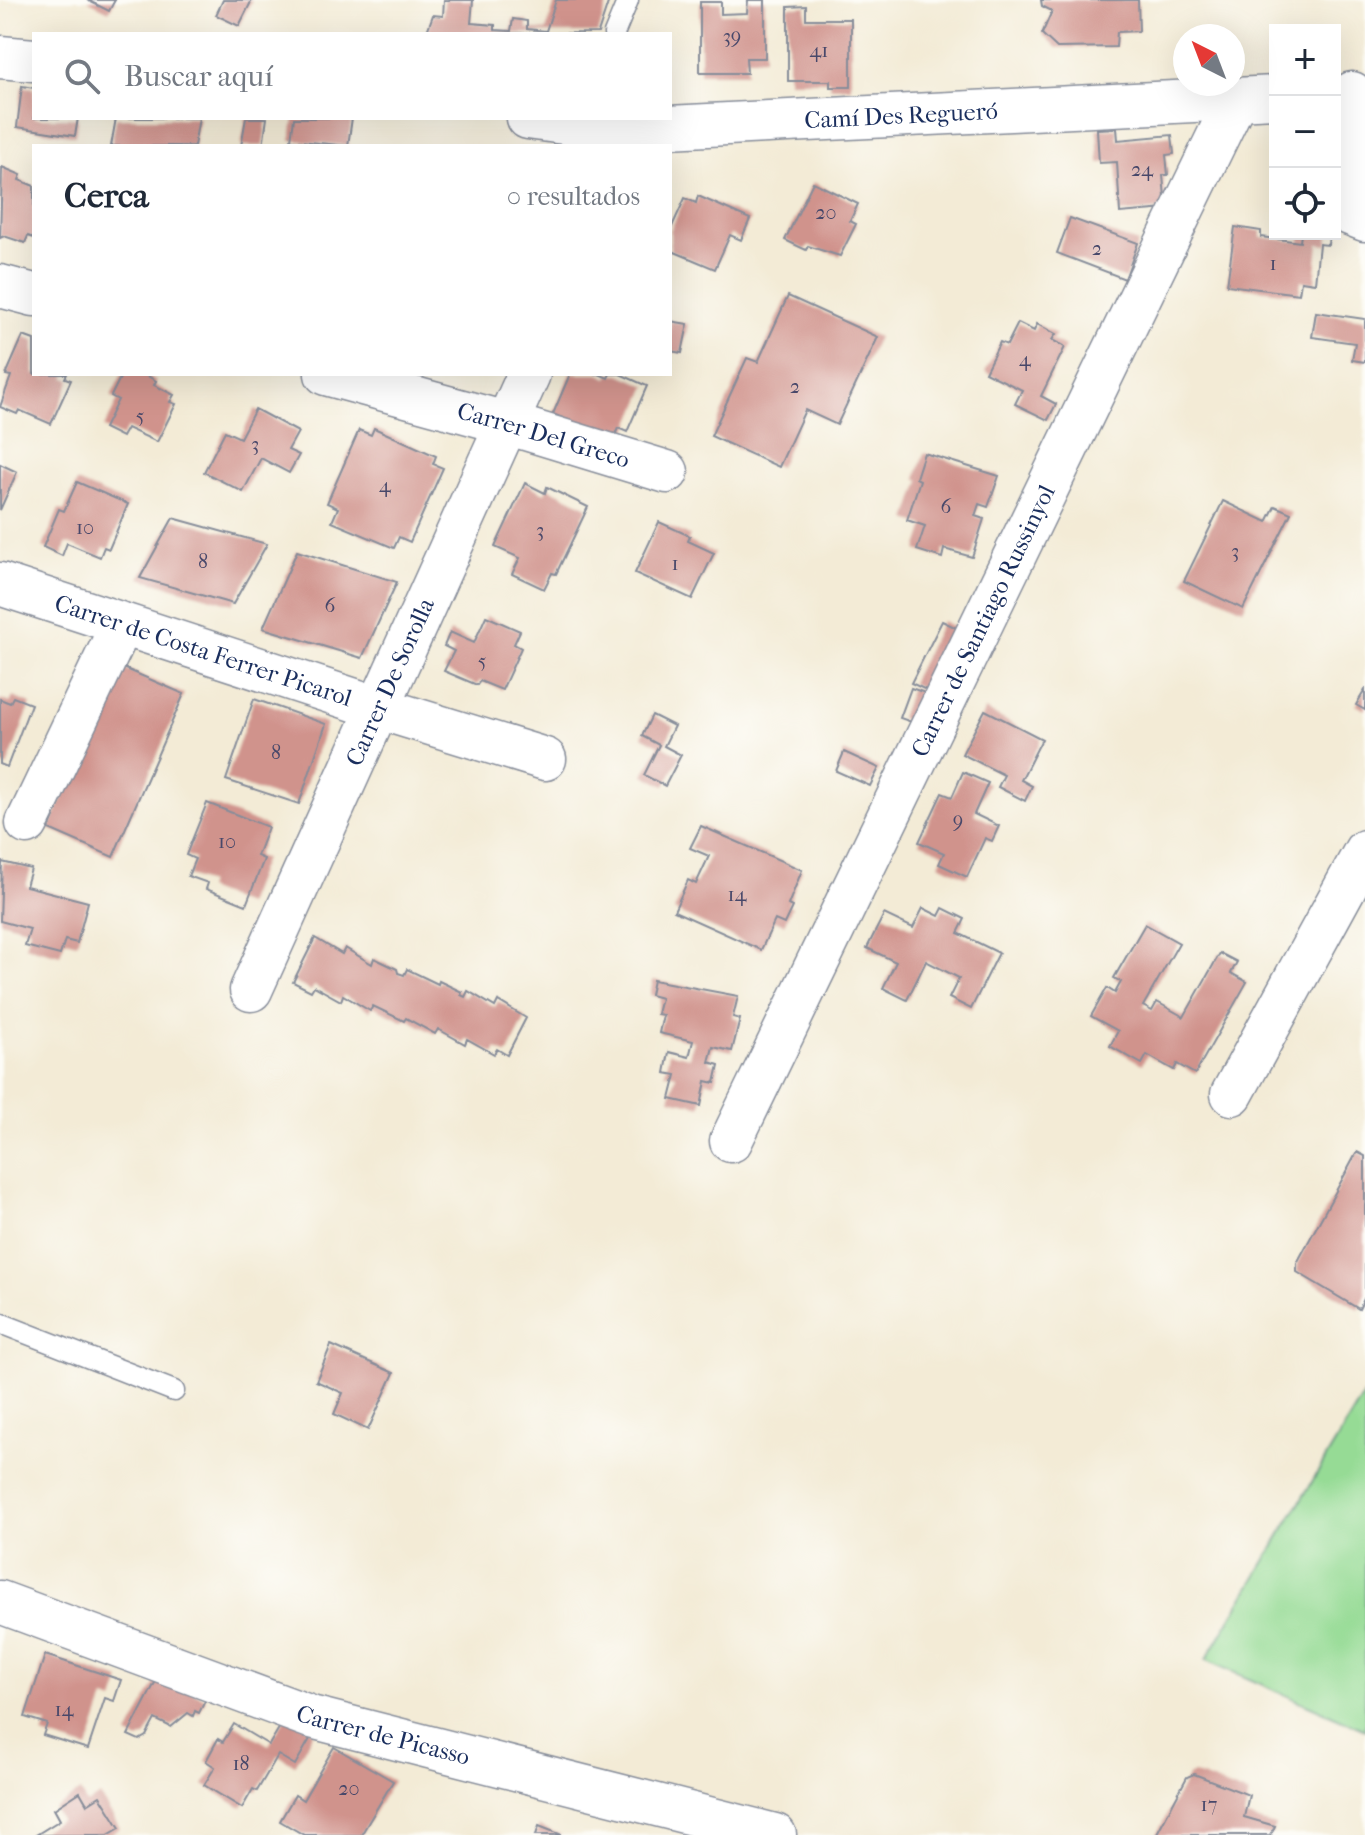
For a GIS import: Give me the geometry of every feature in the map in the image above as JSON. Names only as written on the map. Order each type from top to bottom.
[{"type":"street","points":[[0,57],[32,60]]},
{"type":"street","points":[[1351,93],[1350,214],[1365,220]]},
{"type":"street","name":"Camí Des Regueró","points":[[554,120],[593,123],[644,137],[1256,98]]},
{"type":"street","name":"Carrer de Santiago Russinyol","points":[[731,1141],[1256,98]]},
{"type":"street","points":[[0,286],[32,294]]},
{"type":"street","name":"Carrer Del Greco","points":[[333,376],[506,423],[667,472]]},
{"type":"street","name":"Carrer De Sorolla","points":[[251,990],[528,376]]},
{"type":"street","name":"Carrer de Costa Ferrer Picarol","points":[[0,584],[545,759]]},
{"type":"street","points":[[27,823],[122,624]]},
{"type":"street","points":[[1232,1094],[1365,851]]},
{"type":"street","name":"Carrer de Picasso","points":[[0,1602],[311,1717],[775,1835]]},
{"type":"lane","points":[[615,32],[628,0]]},
{"type":"lane","points":[[0,1323],[174,1391]]},
{"type":"green space","points":[[1365,1393],[1365,1730],[1206,1660]]},
{"type":"building","points":[[87,0],[115,0],[109,11]]},
{"type":"building","points":[[223,0],[252,0],[239,26],[216,15]]},
{"type":"building","points":[[444,0],[473,0],[471,23],[495,25],[495,30],[511,31],[513,19],[527,21],[527,29],[546,31],[556,0],[609,0],[598,32],[427,32],[433,15],[443,16]]},
{"type":"building","points":[[748,0],[765,0],[765,58],[746,58],[747,73],[700,73],[700,2],[721,2],[721,14],[747,13]]},
{"type":"building","points":[[1041,0],[1138,0],[1139,31],[1117,32],[1116,47],[1057,48],[1042,34],[1052,11],[1042,6]]},
{"type":"building","points":[[806,6],[806,19],[851,19],[851,87],[830,87],[830,81],[788,81],[788,7]]},
{"type":"building","points":[[22,86],[32,88],[32,120],[78,120],[75,136],[17,127]]},
{"type":"building","points":[[116,120],[199,120],[194,144],[111,144]]},
{"type":"building","points":[[246,120],[267,120],[263,144],[241,144]]},
{"type":"building","points":[[294,120],[352,120],[348,144],[291,140]]},
{"type":"building","points":[[1117,128],[1118,140],[1172,135],[1174,154],[1166,155],[1168,175],[1163,175],[1166,209],[1120,213],[1117,162],[1099,163],[1097,129]]},
{"type":"building","points":[[2,167],[21,175],[19,180],[32,185],[32,237],[28,236],[25,243],[4,236],[0,238]]},
{"type":"building","points":[[813,182],[858,204],[850,221],[856,224],[840,256],[808,246],[806,250],[785,240]]},
{"type":"building","points":[[698,196],[750,219],[741,240],[730,235],[715,269],[672,251],[672,227],[685,198],[696,203]]},
{"type":"building","points":[[1070,218],[1138,243],[1125,279],[1057,253]]},
{"type":"building","points":[[1235,227],[1261,231],[1261,237],[1269,240],[1328,240],[1328,245],[1319,244],[1315,283],[1301,281],[1299,294],[1227,285]]},
{"type":"building","points":[[788,296],[878,337],[837,425],[805,410],[779,467],[711,436],[747,358],[758,362]]},
{"type":"building","points":[[1316,312],[1365,319],[1365,362],[1352,360],[1355,343],[1312,337]]},
{"type":"building","points":[[672,321],[688,324],[682,353],[672,351]]},
{"type":"building","points":[[1018,323],[1034,331],[1037,324],[1056,334],[1052,340],[1065,347],[1041,396],[1056,404],[1048,420],[1015,404],[1022,390],[985,372],[1000,342],[1007,345]]},
{"type":"building","points":[[23,336],[32,339],[32,376],[66,376],[71,380],[51,424],[19,410],[17,414],[0,407],[11,376],[6,375]]},
{"type":"building","points":[[121,376],[147,376],[156,381],[154,385],[174,395],[170,402],[176,404],[157,442],[127,428],[122,437],[104,428],[118,400],[111,396]]},
{"type":"building","points":[[569,376],[624,376],[647,386],[627,432],[618,428],[613,440],[553,414]]},
{"type":"building","points":[[255,409],[298,432],[288,450],[299,455],[289,473],[261,458],[243,492],[204,472],[225,431],[240,438]]},
{"type":"building","points":[[374,428],[436,456],[433,464],[443,468],[410,542],[399,537],[394,548],[332,522],[338,508],[327,503],[359,430],[371,435]]},
{"type":"building","points":[[924,453],[999,476],[988,507],[979,504],[975,516],[984,519],[972,557],[944,549],[942,558],[917,550],[925,526],[907,520],[920,480],[916,478]]},
{"type":"building","points":[[0,464],[17,472],[0,510]]},
{"type":"building","points":[[77,482],[128,504],[109,549],[104,547],[100,557],[67,543],[62,556],[43,547],[59,509],[64,511]]},
{"type":"building","points":[[525,483],[545,493],[547,487],[588,507],[556,574],[552,573],[544,589],[512,574],[520,558],[495,547]]},
{"type":"building","points":[[1223,501],[1267,522],[1275,506],[1291,513],[1243,609],[1184,581]]},
{"type":"building","points":[[173,518],[267,544],[233,604],[140,578]]},
{"type":"building","points":[[659,522],[690,536],[688,541],[714,553],[692,599],[635,573]]},
{"type":"building","points":[[297,551],[397,582],[362,658],[263,628]]},
{"type":"building","points":[[486,616],[520,631],[514,644],[521,648],[502,690],[480,681],[477,685],[444,671],[454,651],[444,646],[450,632],[474,643]]},
{"type":"building","points":[[942,621],[967,633],[937,695],[911,683]]},
{"type":"building","points":[[119,666],[184,694],[113,857],[49,829]]},
{"type":"building","points":[[911,688],[931,695],[920,725],[900,718]]},
{"type":"building","points":[[1365,690],[1365,710],[1356,705]]},
{"type":"building","points":[[13,697],[31,704],[7,767],[0,764],[0,699],[10,703]]},
{"type":"building","points":[[254,699],[326,724],[299,804],[226,780]]},
{"type":"building","points":[[985,710],[1042,739],[1021,780],[1032,786],[1025,801],[998,787],[1004,775],[962,754]]},
{"type":"building","points":[[652,715],[674,726],[664,746],[681,755],[665,786],[644,775],[659,745],[642,736]]},
{"type":"building","points":[[844,752],[879,768],[870,786],[836,771]]},
{"type":"building","points":[[963,772],[988,783],[974,814],[999,826],[992,841],[985,838],[967,877],[939,864],[944,853],[919,842],[942,793],[952,797]]},
{"type":"building","points":[[207,803],[268,827],[257,856],[264,859],[246,905],[206,889],[208,883],[188,876],[195,859],[186,855]]},
{"type":"building","points":[[701,826],[802,870],[784,924],[775,920],[761,950],[674,911],[688,880],[696,884],[709,856],[690,848]]},
{"type":"building","points":[[2,862],[31,869],[26,886],[88,902],[77,943],[65,940],[60,955],[25,946],[30,929],[0,921]]},
{"type":"building","points":[[923,908],[939,916],[943,908],[965,919],[958,933],[999,953],[971,1009],[949,998],[959,978],[926,961],[907,1000],[883,988],[896,962],[867,948],[884,914],[913,928]]},
{"type":"building","points":[[1145,924],[1179,943],[1143,1006],[1152,1011],[1157,1002],[1184,1017],[1220,953],[1237,962],[1231,973],[1247,982],[1195,1074],[1177,1064],[1174,1070],[1147,1055],[1142,1064],[1110,1046],[1118,1031],[1091,1016],[1107,988],[1115,993],[1121,982],[1114,978]]},
{"type":"building","points":[[315,938],[342,954],[345,948],[372,964],[374,958],[397,969],[398,973],[404,975],[407,969],[438,984],[439,981],[462,992],[461,995],[465,997],[468,991],[495,1007],[498,1001],[526,1018],[507,1055],[497,1049],[494,1054],[467,1039],[465,1044],[438,1029],[435,1034],[406,1018],[404,1021],[373,1006],[370,1011],[343,995],[341,1001],[314,986],[311,991],[293,982]]},
{"type":"building","points":[[653,980],[738,996],[733,1017],[740,1019],[732,1051],[713,1047],[709,1062],[719,1065],[715,1083],[706,1081],[701,1106],[670,1099],[676,1075],[665,1073],[669,1052],[689,1057],[693,1041],[659,1033],[663,1015],[657,1014],[661,998],[650,995]]},
{"type":"building","points":[[1357,1152],[1365,1156],[1365,1297],[1359,1309],[1297,1272],[1297,1263]]},
{"type":"building","points":[[331,1345],[394,1373],[368,1430],[334,1414],[343,1393],[316,1381]]},
{"type":"building","points":[[45,1655],[121,1680],[114,1701],[105,1698],[88,1749],[43,1735],[47,1724],[25,1717]]},
{"type":"building","points":[[159,1675],[206,1699],[199,1713],[195,1711],[193,1716],[188,1713],[171,1727],[155,1719],[146,1736],[139,1740],[128,1735]]},
{"type":"building","points":[[287,1715],[314,1732],[295,1765],[278,1755],[257,1791],[253,1789],[242,1808],[204,1785],[215,1767],[206,1761],[218,1739],[223,1742],[234,1724],[269,1745]]},
{"type":"building","points":[[334,1747],[393,1781],[361,1835],[304,1835],[280,1821],[295,1795],[303,1800]]},
{"type":"building","points":[[1194,1774],[1249,1795],[1244,1817],[1275,1826],[1271,1835],[1156,1835],[1187,1777]]},
{"type":"building","points":[[80,1792],[87,1804],[100,1796],[120,1828],[108,1835],[36,1835],[60,1820],[54,1809]]},
{"type":"building","points":[[539,1826],[562,1835],[536,1835]]}]
